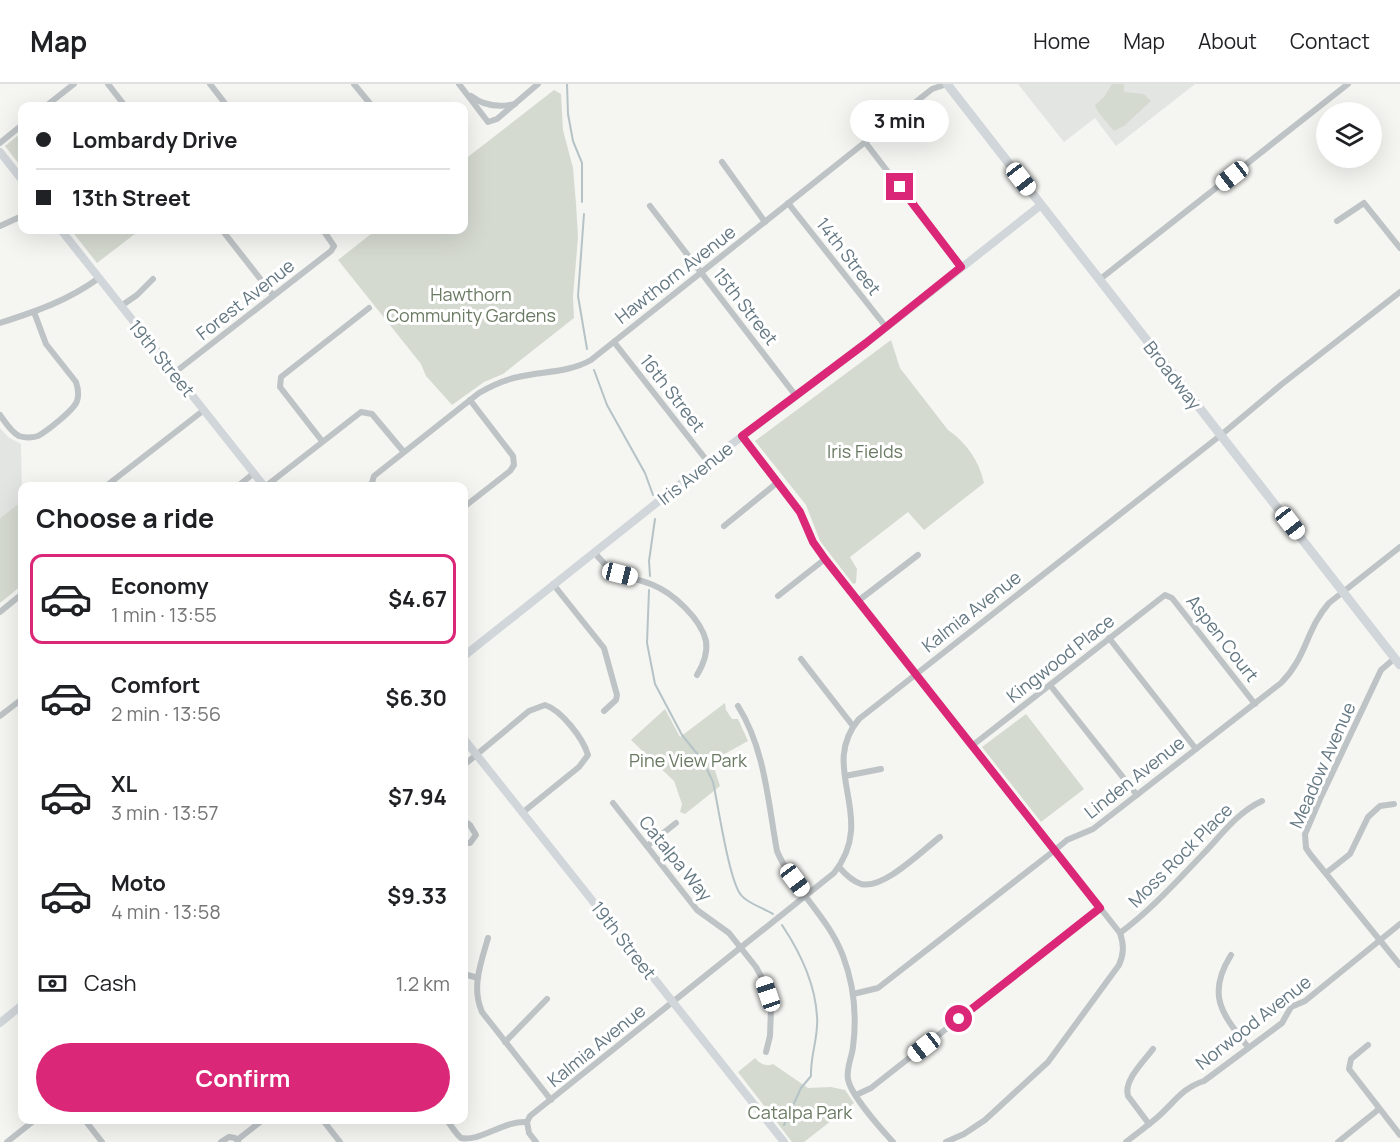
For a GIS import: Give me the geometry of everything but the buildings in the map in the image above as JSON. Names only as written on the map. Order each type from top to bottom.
[{"type":"main road","name":"Broadway","points":[[947,84],[1397,662]]},
{"type":"street","points":[[51,102],[74,84]]},
{"type":"street","points":[[108,84],[122,102]]},
{"type":"street","points":[[210,84],[224,102]]},
{"type":"street","points":[[354,84],[369,102]]},
{"type":"street","points":[[459,84],[488,122],[498,119],[538,84]]},
{"type":"street","name":"Hawthorn Avenue","points":[[372,482],[374,476],[403,451],[470,400],[496,384],[519,376],[580,366],[614,342],[932,88],[947,84]]},
{"type":"street","points":[[1099,280],[1348,84]]},
{"type":"street","points":[[467,94],[486,105],[515,104]]},
{"type":"street","points":[[0,143],[18,128]]},
{"type":"street","points":[[865,142],[961,267]]},
{"type":"street","points":[[0,152],[18,175]]},
{"type":"street","points":[[722,162],[765,222]]},
{"type":"street","name":"14th Street","points":[[788,203],[886,327]]},
{"type":"street","points":[[1337,221],[1365,203],[1400,248]]},
{"type":"street","name":"Iris Avenue","points":[[468,653],[708,462],[886,327],[1041,204]]},
{"type":"street","name":"15th Street","points":[[650,206],[796,396]]},
{"type":"street","points":[[0,226],[18,218]]},
{"type":"street","name":"19th Street","points":[[64,234],[262,482]]},
{"type":"street","points":[[225,234],[273,295]]},
{"type":"street","name":"Forest Avenue","points":[[174,373],[333,249],[333,243],[325,234]]},
{"type":"street","points":[[0,323],[56,304],[79,293],[99,278]]},
{"type":"street","points":[[121,306],[137,295],[153,279]]},
{"type":"street","name":"Kalmia Avenue","points":[[527,1122],[530,1116],[806,896],[839,867],[850,843],[853,819],[845,776],[844,748],[853,726],[859,719],[1400,292]]},
{"type":"street","points":[[322,441],[280,387],[279,381],[281,377],[369,308]]},
{"type":"street","points":[[0,415],[13,432],[21,437],[30,438],[43,433],[73,408],[77,400],[76,382],[46,344],[34,312]]},
{"type":"street","name":"16th Street","points":[[614,342],[708,462]]},
{"type":"street","points":[[468,504],[510,471],[514,460],[470,400]]},
{"type":"street","points":[[111,482],[204,410]]},
{"type":"street","points":[[270,482],[358,413],[368,411],[372,414],[403,451]]},
{"type":"street","points":[[742,436],[800,512],[813,542],[825,559],[1120,933],[1124,950],[1119,965],[1054,1056],[985,1120],[964,1134],[946,1142]]},
{"type":"street","points":[[243,482],[254,473]]},
{"type":"street","points":[[724,526],[778,482]]},
{"type":"street","name":"Linden Avenue","points":[[853,994],[878,988],[1067,840],[1093,829],[1255,704],[1289,675],[1299,661],[1316,618],[1329,603],[1400,547]]},
{"type":"street","points":[[594,552],[610,569],[655,585],[671,595],[686,609],[698,625],[705,640],[705,661],[697,675]]},
{"type":"street","points":[[858,601],[918,555]]},
{"type":"street","points":[[778,596],[825,559]]},
{"type":"street","points":[[553,584],[607,653],[617,695],[616,700],[604,711]]},
{"type":"street","name":"Aspen Court","points":[[1165,595],[1172,598],[1255,704]]},
{"type":"street","name":"Kingwood Place","points":[[973,745],[1165,595]]},
{"type":"street","points":[[0,612],[18,597]]},
{"type":"street","points":[[1109,638],[1196,748]]},
{"type":"street","points":[[801,659],[853,726]]},
{"type":"street","name":"Meadow Avenue","points":[[1380,940],[1306,848],[1305,834],[1381,670],[1397,662]]},
{"type":"street","points":[[1050,685],[1137,795]]},
{"type":"street","points":[[0,716],[18,702]]},
{"type":"street","points":[[468,762],[529,711],[545,705],[561,714],[583,742],[588,755],[579,767],[522,813]]},
{"type":"street","points":[[738,706],[753,733],[759,752],[777,851],[783,865],[825,921],[843,956],[853,994],[855,1021],[848,1073],[850,1087],[893,1142]]},
{"type":"street","name":"19th Street","points":[[468,744],[784,1142]]},
{"type":"street","points":[[845,776],[881,769]]},
{"type":"street","name":"Moss Rock Place","points":[[1120,933],[1168,890],[1234,820],[1250,806],[1262,801]]},
{"type":"street","name":"Catalpa Way","points":[[613,803],[697,910],[722,926],[756,967],[768,994],[771,1023],[766,1052]]},
{"type":"street","points":[[1326,873],[1350,854],[1368,817],[1380,806],[1394,804]]},
{"type":"street","points":[[647,846],[676,823]]},
{"type":"street","points":[[468,824],[476,835],[468,843]]},
{"type":"street","points":[[839,867],[851,879],[861,884],[879,883],[940,837]]},
{"type":"street","points":[[856,1095],[871,1088],[1100,908]]},
{"type":"street","name":"Norwood Avenue","points":[[1126,1142],[1187,1088],[1204,1081],[1282,1023],[1291,1007],[1305,1001],[1400,924]]},
{"type":"street","points":[[488,938],[478,978],[476,991],[478,1003],[482,1012],[550,1100]]},
{"type":"street","points":[[1380,940],[1400,964]]},
{"type":"street","points":[[1231,955],[1220,976],[1219,999],[1226,1019],[1248,1047]]},
{"type":"street","points":[[468,975],[478,978]]},
{"type":"street","points":[[505,1042],[547,999]]},
{"type":"street","points":[[0,1023],[18,1008]]},
{"type":"street","points":[[1368,1045],[1351,1059],[1348,1065],[1349,1070],[1399,1131]]},
{"type":"street","points":[[1149,1124],[1126,1091],[1128,1083],[1153,1049]]},
{"type":"street","points":[[1338,1142],[1379,1109]]},
{"type":"street","points":[[450,1124],[459,1136],[474,1142],[514,1123],[527,1122],[526,1127],[536,1142]]},
{"type":"street","points":[[7,1142],[30,1124]]},
{"type":"street","points":[[88,1124],[102,1142]]},
{"type":"street","points":[[221,1142],[229,1137],[237,1141],[258,1124]]},
{"type":"street","points":[[326,1124],[340,1142]]},
{"type":"shaded area","points":[[1018,84],[1195,84],[1116,146],[1095,118],[1064,142]]},
{"type":"shaded area","points":[[0,428],[8,437],[21,444],[22,482],[18,482],[18,504],[0,518]]},
{"type":"green space","points":[[1112,84],[1124,84],[1124,92],[1144,94],[1151,101],[1124,126],[1114,131],[1095,105],[1104,97]]},
{"type":"green space","name":"Hawthorn Community Gardens","points":[[554,90],[561,94],[563,130],[573,168],[578,237],[573,297],[574,318],[503,374],[484,382],[452,405],[426,376],[421,364],[338,260],[371,234],[468,234],[468,157]]},
{"type":"green space","points":[[18,135],[18,163],[5,146]]},
{"type":"green space","points":[[74,234],[135,234],[97,263]]},
{"type":"green space","name":"Iris Fields","points":[[891,340],[900,368],[948,430],[971,453],[984,483],[924,530],[908,512],[850,557],[857,569],[856,583],[853,584],[820,541],[806,505],[755,441]]},
{"type":"green space","points":[[18,504],[18,588],[0,603],[0,518]]},
{"type":"green space","name":"Pine View Park","points":[[725,703],[726,710],[732,719],[738,719],[748,741],[712,761],[720,786],[685,814],[680,812],[682,804],[674,781],[631,740],[665,709],[680,737]]},
{"type":"green space","points":[[1026,714],[1084,789],[1041,822],[982,747]]},
{"type":"green space","name":"Catalpa Park","points":[[755,1058],[763,1064],[773,1064],[808,1088],[831,1087],[845,1090],[854,1103],[804,1142],[792,1142],[738,1072]]},
{"type":"waterway","points":[[567,84],[568,114],[573,141],[582,163],[582,202]]},
{"type":"waterway","points":[[584,214],[578,296],[587,349]]},
{"type":"waterway","points":[[594,370],[607,405],[645,473],[653,495]]},
{"type":"waterway","points":[[650,576],[649,561],[655,519]]},
{"type":"waterway","points":[[649,590],[647,643],[655,684],[682,735],[703,761],[713,782],[728,859],[741,895],[773,914]]},
{"type":"waterway","points":[[782,925],[795,946],[810,979],[816,1003],[817,1024],[811,1076],[801,1088],[784,1125]]},
{"type":"route","points":[[900,187],[961,267],[866,343],[742,436],[800,512],[813,542],[825,559],[1100,908],[959,1019]]}]
